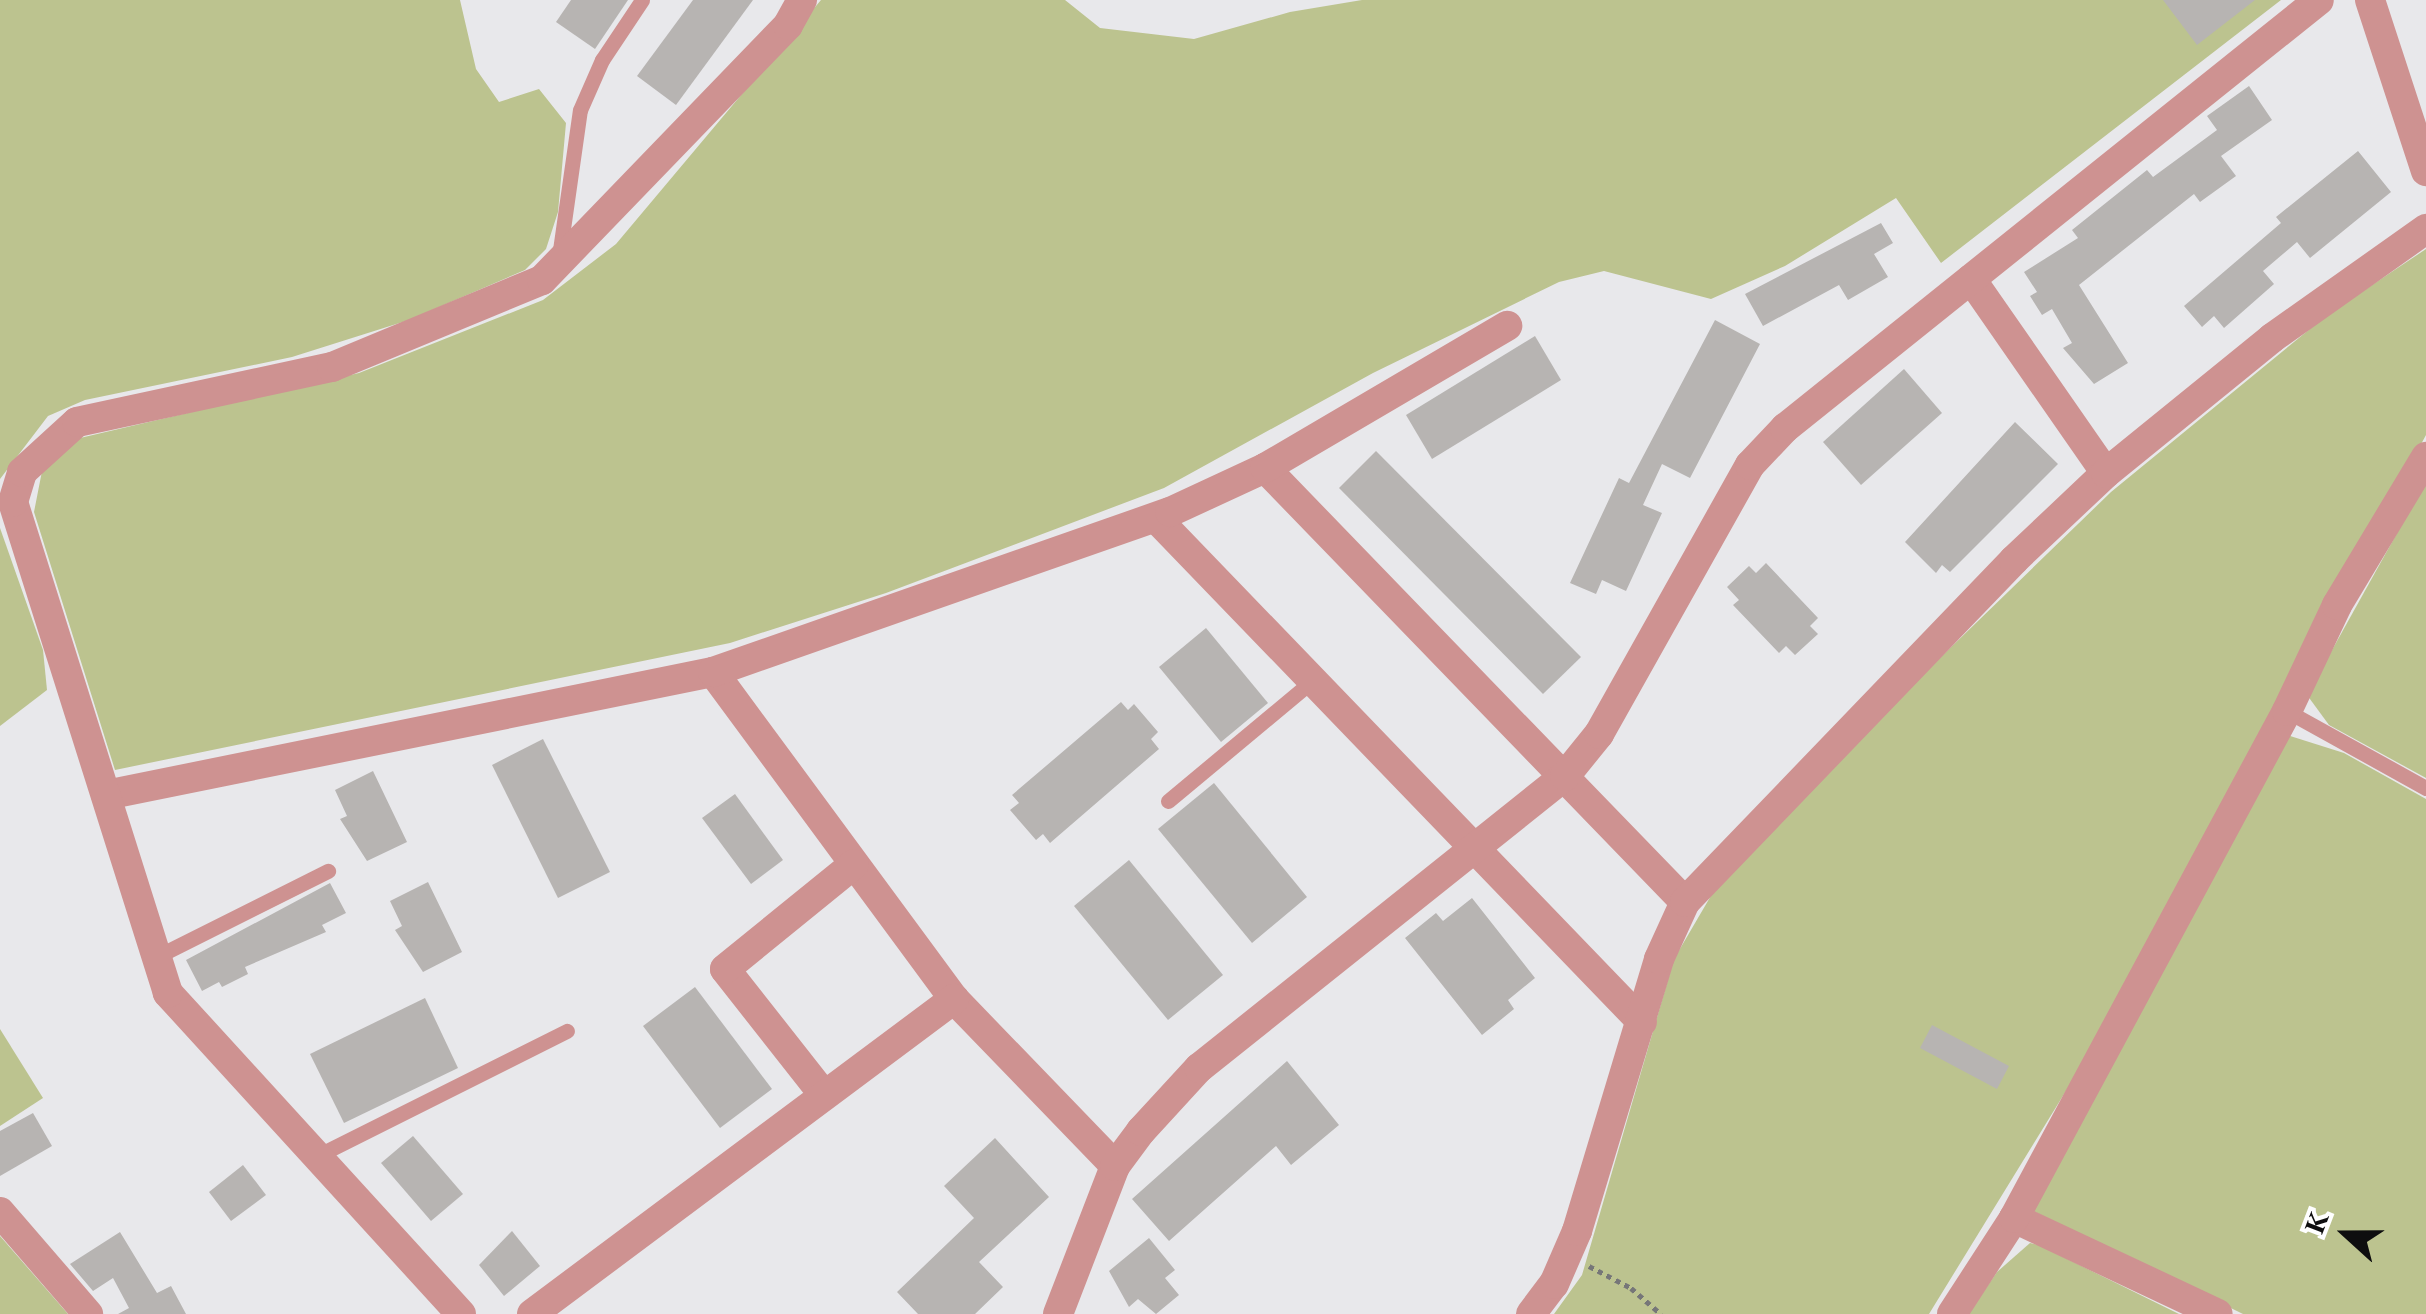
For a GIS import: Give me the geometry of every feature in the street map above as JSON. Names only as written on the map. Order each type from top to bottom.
[{"type":"street","points":[[460,1314],[321,1154],[198,1032],[152,959],[106,794],[18,536],[13,502],[22,472],[39,451],[77,422],[332,367],[542,280],[788,25],[802,0]]},
{"type":"street","points":[[1058,1314],[1114,1166],[1200,1068],[1565,776],[1599,734],[1750,465],[1785,428],[2320,0]]},
{"type":"street","points":[[2370,0],[2426,170]]},
{"type":"street","points":[[1530,1314],[1568,1255],[1659,959],[1685,902],[2014,560],[2106,473],[2272,338],[2426,229]]},
{"type":"street","points":[[1971,279],[2106,473]]},
{"type":"street","points":[[106,794],[712,672],[1156,518],[1265,468],[1507,326]]},
{"type":"street","points":[[1952,1314],[2014,1218],[2287,711],[2337,605],[2426,457]]},
{"type":"street","points":[[1265,468],[1685,902]]},
{"type":"street","points":[[1156,518],[1642,1022]]},
{"type":"street","points":[[712,672],[954,998],[1114,1166]]},
{"type":"street","points":[[824,1095],[725,969],[854,864]]},
{"type":"street","points":[[532,1314],[954,998]]},
{"type":"street","points":[[0,1212],[88,1314]]},
{"type":"street","points":[[2014,1218],[2218,1314]]},
{"type":"lane","points":[[558,266],[580,110],[602,60],[642,0]]},
{"type":"lane","points":[[1168,801],[1313,680]]},
{"type":"lane","points":[[2287,711],[2426,788]]},
{"type":"lane","points":[[152,959],[328,871]]},
{"type":"lane","points":[[321,1154],[566,1031]]},
{"type":"path","points":[[1568,1255],[1632,1288],[1661,1314]]},
{"type":"green space","points":[[0,0],[460,0],[476,69],[499,102],[539,89],[566,123],[558,212],[546,249],[525,270],[409,320],[292,357],[85,400],[48,416],[0,479]]},
{"type":"green space","points":[[821,0],[1065,0],[1100,28],[1194,39],[1290,12],[1362,0],[2281,0],[1941,263],[1896,198],[1785,266],[1711,299],[1604,271],[1559,282],[1373,373],[1164,488],[886,593],[730,643],[115,770],[34,512],[43,466],[80,438],[359,373],[543,300],[616,244]]},
{"type":"green space","points":[[2426,249],[2426,435],[2088,1055],[1929,1314],[1554,1314],[1582,1275],[1674,959],[1712,894],[1880,716],[2111,492],[2327,315]]},
{"type":"green space","points":[[2426,481],[2426,778],[2329,725],[2307,695]]},
{"type":"green space","points":[[0,528],[43,650],[47,690],[0,726]]},
{"type":"green space","points":[[2287,735],[2344,753],[2426,799],[2426,1314],[2243,1314],[2031,1210]]},
{"type":"green space","points":[[0,1029],[43,1098],[0,1126]]},
{"type":"green space","points":[[0,1236],[68,1314],[0,1314]]},
{"type":"green space","points":[[2030,1243],[2179,1314],[1968,1314],[1997,1272]]},
{"type":"building","points":[[571,0],[628,0],[595,49],[556,22]]},
{"type":"building","points":[[693,0],[753,0],[676,105],[637,76]]},
{"type":"building","points":[[2163,0],[2255,0],[2197,45]]},
{"type":"building","points":[[2249,86],[2272,120],[2221,156],[2236,176],[2200,202],[2194,194],[2079,285],[2128,363],[2094,384],[2063,348],[2072,343],[2052,309],[2042,315],[2030,296],[2037,292],[2024,272],[2078,238],[2072,230],[2147,170],[2153,177],[2217,130],[2207,116]]},
{"type":"building","points":[[2358,151],[2391,192],[2310,258],[2297,242],[2263,271],[2274,284],[2224,328],[2214,316],[2202,327],[2184,306],[2281,223],[2276,217]]},
{"type":"building","points":[[1881,223],[1893,243],[1874,254],[1888,277],[1848,300],[1839,285],[1763,326],[1745,294]]},
{"type":"building","points":[[1715,320],[1760,344],[1690,478],[1662,464],[1643,505],[1662,513],[1626,591],[1602,580],[1596,594],[1570,583],[1619,478],[1629,483]]},
{"type":"building","points":[[1535,336],[1561,380],[1432,459],[1406,415]]},
{"type":"building","points":[[1904,369],[1942,413],[1861,485],[1823,442]]},
{"type":"building","points":[[2015,422],[2058,464],[1950,572],[1942,565],[1936,573],[1905,542]]},
{"type":"building","points":[[1376,451],[1581,657],[1543,694],[1339,488]]},
{"type":"building","points":[[1766,563],[1818,618],[1810,626],[1818,634],[1795,655],[1786,646],[1779,653],[1733,605],[1739,600],[1727,587],[1749,566],[1756,573]]},
{"type":"building","points":[[1206,628],[1268,703],[1221,742],[1159,667]]},
{"type":"building","points":[[1121,702],[1128,710],[1134,704],[1158,732],[1151,739],[1159,749],[1050,843],[1043,834],[1036,840],[1010,810],[1019,803],[1012,795]]},
{"type":"building","points":[[543,739],[610,872],[558,898],[492,765]]},
{"type":"building","points":[[373,771],[407,842],[367,861],[340,819],[347,816],[335,790]]},
{"type":"building","points":[[1214,783],[1307,897],[1252,943],[1158,829]]},
{"type":"building","points":[[735,794],[783,860],[751,884],[702,818]]},
{"type":"building","points":[[1129,860],[1223,975],[1168,1020],[1074,906]]},
{"type":"building","points":[[428,882],[462,952],[423,972],[395,930],[402,926],[390,901]]},
{"type":"building","points":[[330,883],[346,913],[322,925],[326,932],[245,967],[248,974],[222,987],[219,982],[202,991],[186,960]]},
{"type":"building","points":[[1472,898],[1535,978],[1508,1000],[1514,1009],[1482,1035],[1405,938],[1436,913],[1443,921]]},
{"type":"building","points":[[695,987],[772,1089],[720,1128],[643,1026]]},
{"type":"building","points":[[425,998],[458,1068],[344,1123],[310,1054]]},
{"type":"building","points":[[1932,1025],[2009,1066],[1997,1089],[1920,1048]]},
{"type":"building","points":[[1287,1061],[1339,1125],[1291,1165],[1276,1146],[1169,1241],[1132,1199]]},
{"type":"building","points":[[33,1113],[52,1146],[0,1176],[0,1131]]},
{"type":"building","points":[[413,1136],[463,1194],[431,1221],[381,1163]]},
{"type":"building","points":[[995,1138],[1049,1197],[979,1262],[1003,1287],[975,1314],[918,1314],[897,1292],[974,1218],[944,1186]]},
{"type":"building","points":[[243,1165],[266,1195],[231,1221],[209,1192]]},
{"type":"building","points":[[512,1231],[540,1266],[504,1296],[479,1265]]},
{"type":"building","points":[[120,1232],[157,1293],[171,1286],[186,1314],[118,1314],[129,1308],[113,1278],[93,1291],[70,1264]]},
{"type":"building","points":[[1149,1238],[1175,1270],[1165,1278],[1179,1295],[1156,1314],[1138,1299],[1129,1307],[1109,1271]]}]
